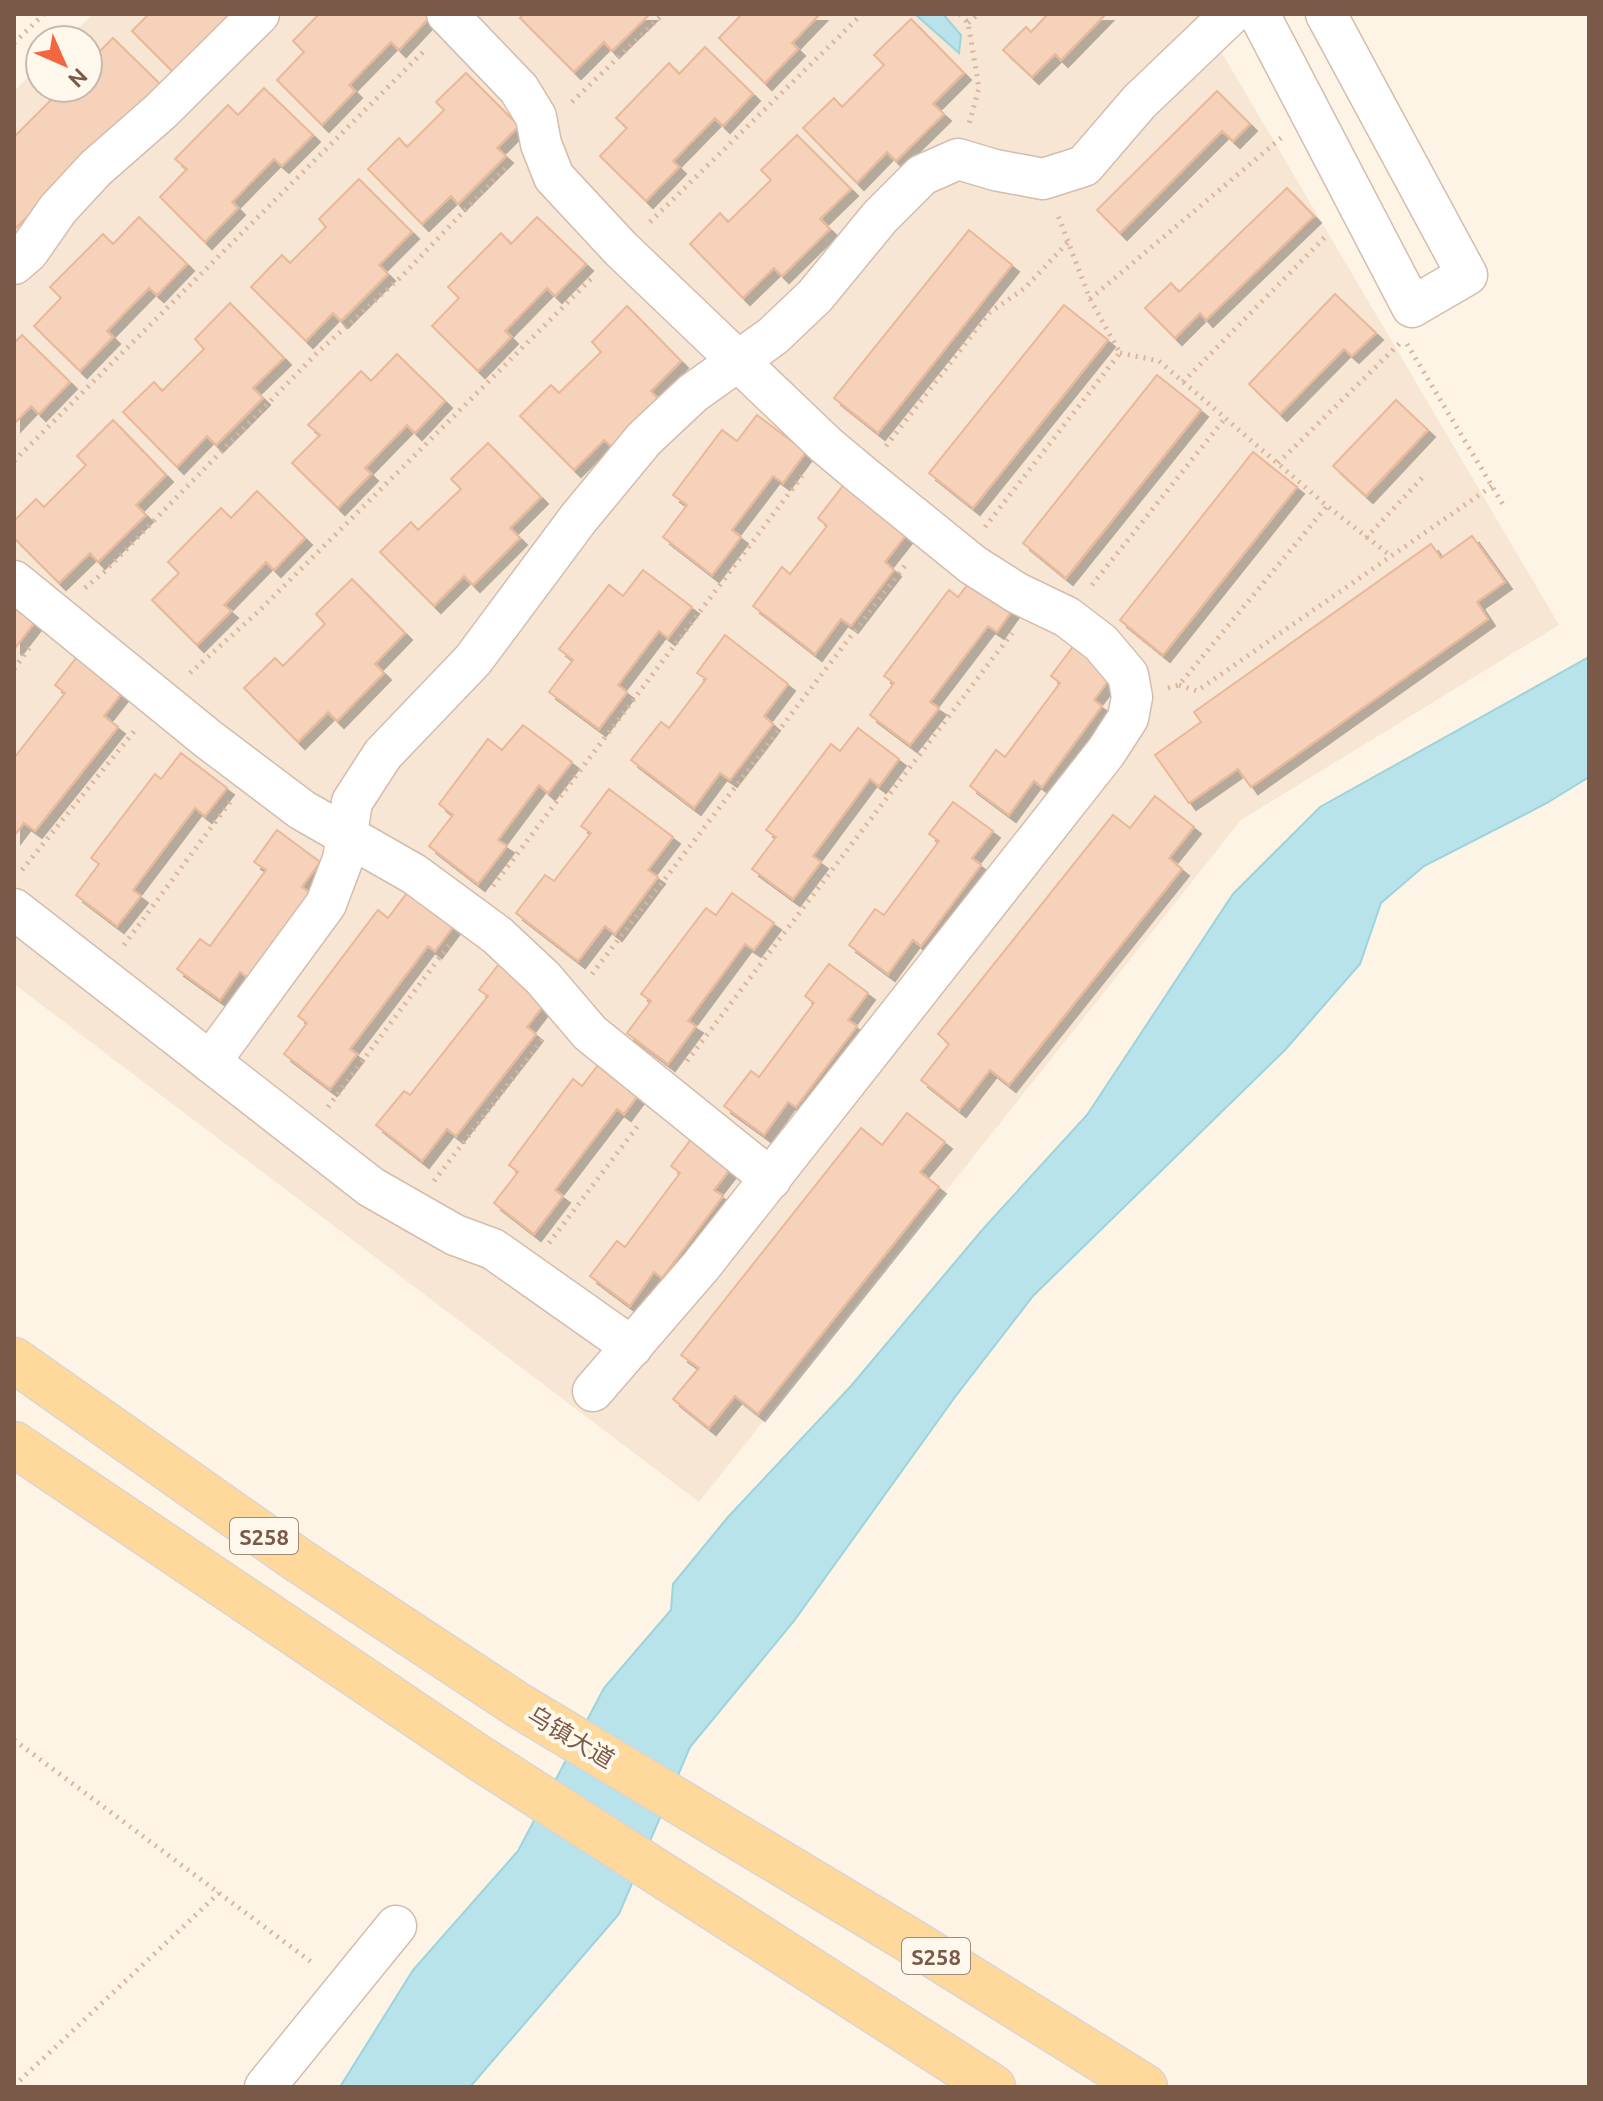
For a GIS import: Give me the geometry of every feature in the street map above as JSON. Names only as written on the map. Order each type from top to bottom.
[{"type":"main road","name":"乌镇大道","points":[[14,1360],[298,1560],[518,1705],[1145,2087]]},
{"type":"main road","name":"S258","points":[[18,1449],[478,1757],[993,2087]]},
{"type":"street","points":[[14,264],[28,252],[58,209],[96,168],[161,111],[259,14]]},
{"type":"street","points":[[210,1062],[326,904],[343,859],[352,802],[383,754],[473,660],[578,519],[644,439],[693,393],[773,336],[815,296],[880,217],[922,175],[958,159],[1043,179],[1084,166],[1139,102],[1231,14]]},
{"type":"street","points":[[1259,14],[1408,323],[1467,275],[1326,14]]},
{"type":"street","points":[[450,18],[519,89],[536,117],[554,177],[621,249],[826,445],[863,476],[962,556],[1101,643],[1128,675],[1132,697],[1128,718],[1106,752],[771,1179],[593,1391]]},
{"type":"street","points":[[14,581],[302,810],[414,874],[497,935],[568,1006],[590,1033],[771,1179]]},
{"type":"street","points":[[14,909],[371,1187],[455,1235],[493,1249],[632,1347]]},
{"type":"street","points":[[265,2087],[396,1926]]},
{"type":"path","points":[[14,43],[44,14]]},
{"type":"path","points":[[14,669],[55,614],[104,572],[317,353],[403,275],[539,133],[663,14]]},
{"type":"path","points":[[14,881],[160,700],[258,612],[621,249],[862,14]]},
{"type":"path","points":[[958,159],[979,88],[968,23],[960,14]]},
{"type":"path","points":[[968,23],[978,14]]},
{"type":"path","points":[[14,461],[450,18]]},
{"type":"path","points":[[1090,299],[1285,134]]},
{"type":"path","points":[[1043,179],[1090,299],[1120,353],[1159,361],[1327,506],[1391,556]]},
{"type":"path","points":[[1183,382],[1336,226]]},
{"type":"path","points":[[863,476],[989,313],[1025,288],[1068,242]]},
{"type":"path","points":[[1278,463],[1408,323]]},
{"type":"path","points":[[962,556],[1120,353]]},
{"type":"path","points":[[527,1272],[663,1093],[1051,610],[1226,417]]},
{"type":"path","points":[[305,1137],[826,445]]},
{"type":"path","points":[[1366,538],[1422,478]]},
{"type":"path","points":[[1132,697],[1179,685],[1197,691],[1492,486]]},
{"type":"path","points":[[1179,685],[1327,506]]},
{"type":"path","points":[[412,1210],[932,531]]},
{"type":"path","points":[[102,976],[252,772]]},
{"type":"path","points":[[14,1740],[345,1988]]},
{"type":"path","points":[[14,2086],[219,1893]]},
{"type":"shaded area","points":[[93,14],[1199,14],[1559,625],[1241,820],[699,1502],[14,984],[14,91],[24,81],[24,104],[104,104],[104,24],[83,24]]},
{"type":"water","points":[[915,14],[943,14],[961,35],[959,53]]},
{"type":"water","points":[[1589,657],[1589,777],[1547,803],[1424,866],[1381,903],[1360,964],[1285,1050],[1033,1296],[955,1397],[794,1621],[690,1747],[619,1914],[470,2087],[340,2087],[413,1970],[518,1851],[604,1688],[671,1610],[673,1584],[728,1517],[851,1386],[983,1229],[1087,1115],[1233,894],[1320,807]]},
{"type":"building","points":[[149,14],[241,14],[178,77],[132,31]]},
{"type":"building","points":[[319,14],[425,14],[429,18],[399,50],[391,42],[349,85],[355,91],[322,125],[277,80],[304,52],[293,41]]},
{"type":"building","points":[[524,14],[650,14],[612,51],[604,42],[574,72],[520,18]]},
{"type":"building","points":[[742,14],[820,14],[792,43],[798,49],[765,83],[719,38]]},
{"type":"building","points":[[1048,14],[1106,14],[1061,60],[1055,54],[1032,77],[1003,50],[1026,27],[1031,32]]},
{"type":"building","points":[[911,19],[964,73],[933,104],[944,114],[896,161],[887,152],[857,183],[803,128],[834,98],[842,107],[884,65],[874,55]]},
{"type":"building","points":[[113,38],[160,84],[14,230],[14,137],[47,104],[104,104],[104,47]]},
{"type":"building","points":[[705,47],[753,94],[723,126],[715,118],[673,161],[679,167],[646,201],[600,156],[627,128],[616,118],[669,63],[679,74]]},
{"type":"building","points":[[466,73],[519,126],[497,148],[506,156],[458,204],[451,196],[422,224],[368,169],[399,138],[407,147],[444,110],[436,102]]},
{"type":"building","points":[[264,88],[313,135],[282,166],[274,159],[232,202],[238,208],[205,242],[160,197],[187,169],[175,159],[228,105],[238,115]]},
{"type":"building","points":[[1217,91],[1250,124],[1233,141],[1222,131],[1120,233],[1097,210]]},
{"type":"building","points":[[797,135],[851,189],[820,219],[830,229],[782,276],[774,268],[743,298],[690,244],[720,213],[728,222],[771,180],[761,170]]},
{"type":"building","points":[[359,179],[412,232],[379,265],[388,274],[341,321],[333,313],[306,341],[251,287],[282,255],[290,263],[326,227],[319,219]]},
{"type":"building","points":[[1287,188],[1314,216],[1206,320],[1200,313],[1175,338],[1145,308],[1171,283],[1179,292]]},
{"type":"building","points":[[139,217],[187,264],[157,295],[149,288],[107,331],[113,337],[80,371],[34,326],[61,298],[50,287],[103,234],[113,244]]},
{"type":"building","points":[[537,217],[586,264],[555,296],[547,288],[505,331],[511,337],[478,371],[432,326],[459,298],[448,287],[501,233],[511,244]]},
{"type":"building","points":[[969,230],[1012,265],[878,433],[834,398]]},
{"type":"building","points":[[1335,294],[1376,333],[1352,356],[1344,349],[1280,414],[1249,384]]},
{"type":"building","points":[[230,303],[284,358],[253,388],[263,398],[216,445],[207,436],[177,467],[123,412],[154,382],[162,391],[204,349],[195,339]]},
{"type":"building","points":[[1064,305],[1108,340],[973,508],[929,473]]},
{"type":"building","points":[[627,306],[681,361],[651,391],[660,401],[613,448],[604,440],[574,470],[520,416],[551,385],[559,393],[601,352],[592,342]]},
{"type":"building","points":[[22,335],[70,382],[39,414],[31,406],[14,424],[14,343]]},
{"type":"building","points":[[397,354],[445,401],[415,433],[407,425],[365,468],[371,474],[338,508],[292,463],[320,435],[308,425],[361,371],[371,381]]},
{"type":"building","points":[[1157,375],[1201,410],[1066,578],[1023,543]]},
{"type":"building","points":[[1396,400],[1428,430],[1366,496],[1333,466]]},
{"type":"building","points":[[757,415],[806,452],[783,483],[773,476],[732,530],[741,537],[712,575],[663,537],[687,505],[673,495],[722,430],[737,441]]},
{"type":"building","points":[[113,420],[166,475],[136,505],[146,515],[98,562],[90,553],[59,583],[14,538],[14,521],[36,499],[44,507],[86,465],[77,456]]},
{"type":"building","points":[[488,443],[541,497],[510,528],[520,538],[473,585],[464,576],[434,606],[380,552],[411,522],[418,530],[461,489],[451,479]]},
{"type":"building","points":[[1253,452],[1297,487],[1163,655],[1120,620]]},
{"type":"building","points":[[846,482],[910,530],[885,562],[894,570],[851,626],[841,619],[815,654],[753,606],[782,567],[790,574],[827,526],[818,518]]},
{"type":"building","points":[[257,491],[305,538],[274,570],[266,562],[224,605],[231,611],[197,645],[152,600],[179,573],[168,562],[221,508],[231,518]]},
{"type":"building","points":[[1472,536],[1505,582],[1477,602],[1488,619],[1251,787],[1238,769],[1189,803],[1155,755],[1201,722],[1194,712],[1431,544],[1441,558]]},
{"type":"building","points":[[643,570],[692,607],[668,638],[659,631],[618,685],[627,692],[599,729],[549,692],[573,660],[559,649],[609,585],[623,596]]},
{"type":"building","points":[[975,575],[1016,605],[997,632],[988,626],[930,702],[939,708],[910,745],[870,715],[894,683],[884,676],[949,590],[958,597]]},
{"type":"building","points":[[352,579],[405,633],[375,664],[384,673],[337,721],[328,712],[298,742],[244,688],[275,658],[283,666],[325,624],[316,614]]},
{"type":"building","points":[[14,598],[39,617],[15,648],[14,647]]},
{"type":"building","points":[[725,635],[788,684],[764,716],[773,724],[730,780],[720,773],[694,808],[631,760],[661,722],[669,728],[706,679],[697,673]]},
{"type":"building","points":[[1075,644],[1114,673],[1094,700],[1102,706],[1042,787],[1034,781],[1009,815],[970,786],[996,750],[1005,757],[1060,683],[1051,676]]},
{"type":"building","points":[[81,652],[126,688],[104,716],[118,727],[35,831],[24,823],[14,836],[14,758],[65,693],[55,685]]},
{"type":"building","points":[[523,725],[572,762],[548,793],[539,785],[498,840],[507,846],[478,884],[429,846],[453,815],[439,804],[488,739],[502,750]]},
{"type":"building","points":[[858,728],[899,759],[879,786],[870,779],[813,856],[821,862],[793,899],[752,869],[776,837],[766,830],[831,744],[840,751]]},
{"type":"building","points":[[181,753],[227,788],[205,816],[195,808],[133,890],[141,896],[117,926],[76,895],[99,864],[91,858],[155,774],[161,779]]},
{"type":"building","points":[[609,789],[673,837],[648,870],[658,877],[615,934],[605,926],[578,961],[516,913],[545,875],[554,881],[591,833],[581,826]]},
{"type":"building","points":[[1155,796],[1194,827],[1169,858],[1182,869],[1009,1085],[990,1070],[959,1110],[921,1080],[949,1044],[938,1034],[1113,815],[1130,828]]},
{"type":"building","points":[[953,802],[993,831],[972,858],[981,865],[921,946],[913,940],[888,974],[849,945],[875,909],[884,915],[939,841],[929,834]]},
{"type":"building","points":[[277,830],[320,862],[302,887],[313,895],[251,980],[240,972],[220,1000],[177,969],[200,939],[210,946],[266,870],[254,862]]},
{"type":"building","points":[[413,885],[459,919],[435,951],[428,946],[350,1049],[357,1054],[330,1089],[284,1054],[307,1023],[298,1016],[378,910],[388,918]]},
{"type":"building","points":[[732,893],[774,923],[754,950],[745,944],[688,1021],[696,1026],[668,1064],[627,1033],[651,1001],[641,994],[706,908],[716,915]]},
{"type":"building","points":[[499,964],[546,1002],[527,1027],[536,1034],[456,1136],[447,1129],[422,1161],[376,1125],[404,1091],[410,1095],[488,996],[479,990]]},
{"type":"building","points":[[829,964],[868,993],[848,1020],[857,1026],[796,1107],[788,1102],[764,1135],[724,1106],[751,1071],[759,1077],[814,1003],[805,996]]},
{"type":"building","points":[[599,1064],[639,1094],[624,1114],[617,1109],[555,1190],[563,1196],[534,1234],[494,1203],[518,1172],[509,1165],[573,1079],[582,1086]]},
{"type":"building","points":[[907,1113],[945,1142],[920,1172],[939,1187],[758,1414],[735,1396],[709,1428],[673,1399],[699,1368],[681,1355],[861,1128],[882,1145]]},
{"type":"building","points":[[695,1134],[735,1163],[714,1190],[723,1196],[662,1278],[654,1272],[630,1306],[590,1276],[617,1241],[625,1247],[680,1173],[671,1166]]}]
